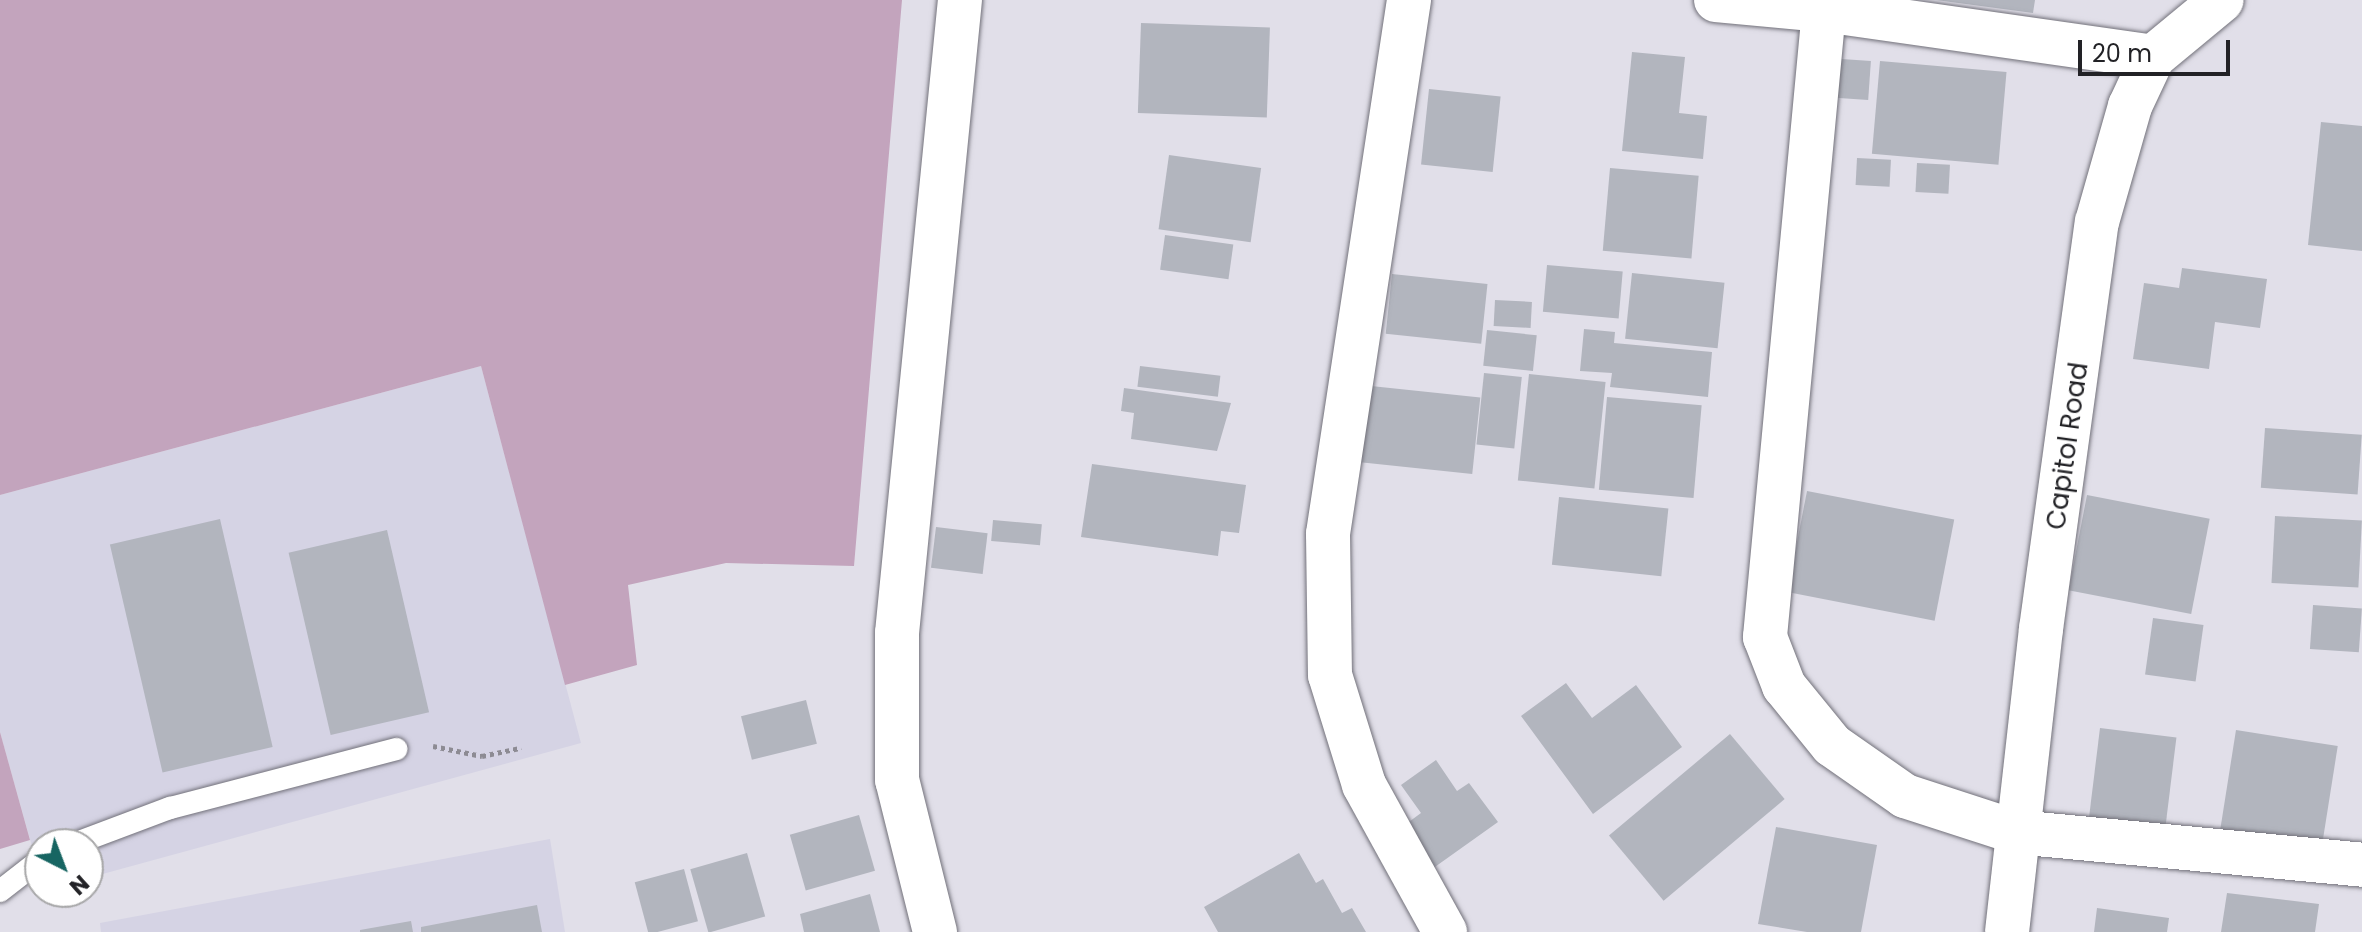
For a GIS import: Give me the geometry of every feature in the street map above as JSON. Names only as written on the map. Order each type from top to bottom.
[{"type":"street","points":[[935,932],[897,780],[897,633],[960,0]]},
{"type":"street","points":[[1409,0],[1328,534],[1330,675],[1364,785],[1445,932]]},
{"type":"street","points":[[1716,0],[1824,10],[2153,57]]},
{"type":"street","name":"Capitol Road","points":[[2007,932],[2016,832],[2097,222],[2130,106],[2153,57],[2193,19],[2222,0]]},
{"type":"street","points":[[1824,10],[1765,637],[1784,686],[1832,745],[1905,796],[2016,832],[2362,865]]},
{"type":"lane","points":[[104,833],[170,808],[396,749]]},
{"type":"lane","points":[[0,891],[24,872]]},
{"type":"path","points":[[396,749],[443,746],[482,756],[521,748]]},
{"type":"shaded area","points":[[0,0],[902,0],[854,566],[726,563],[628,585],[637,665],[565,685],[481,366],[0,495]]},
{"type":"shaded area","points":[[481,366],[581,743],[104,874],[104,828],[27,828],[0,732],[0,495]]},
{"type":"shaded area","points":[[0,732],[27,828],[24,828],[24,842],[0,849]]},
{"type":"shaded area","points":[[550,839],[565,932],[101,932],[100,923]]},
{"type":"building","points":[[1936,0],[2035,0],[2033,13]]},
{"type":"building","points":[[1141,23],[1270,28],[1267,117],[1138,113]]},
{"type":"building","points":[[1632,52],[1685,57],[1679,113],[1707,116],[1703,159],[1622,151]]},
{"type":"building","points":[[1827,58],[1871,61],[1868,100],[1824,97]]},
{"type":"building","points":[[1880,61],[2007,72],[1998,165],[1872,154]]},
{"type":"building","points":[[1429,89],[1501,97],[1493,172],[1421,165]]},
{"type":"building","points":[[2321,122],[2362,126],[2362,251],[2308,245]]},
{"type":"building","points":[[1169,155],[1261,168],[1251,242],[1159,229]]},
{"type":"building","points":[[1857,158],[1891,160],[1890,187],[1856,185]]},
{"type":"building","points":[[1917,163],[1950,165],[1948,194],[1915,192]]},
{"type":"building","points":[[1610,168],[1699,176],[1691,258],[1603,251]]},
{"type":"building","points":[[1165,235],[1233,245],[1228,279],[1160,270]]},
{"type":"building","points":[[1547,265],[1623,272],[1619,318],[1543,312]]},
{"type":"building","points":[[2182,268],[2267,279],[2260,328],[2215,322],[2209,369],[2133,359],[2144,283],[2179,288]]},
{"type":"building","points":[[1632,273],[1724,283],[1718,348],[1625,339]]},
{"type":"building","points":[[1392,274],[1487,284],[1481,344],[1386,334]]},
{"type":"building","points":[[1495,300],[1532,302],[1531,328],[1494,326]]},
{"type":"building","points":[[1584,329],[1615,332],[1614,343],[1712,352],[1708,397],[1610,387],[1612,373],[1580,371]]},
{"type":"building","points":[[1487,330],[1537,335],[1533,371],[1483,366]]},
{"type":"building","points":[[1140,366],[1220,376],[1218,397],[1137,387]]},
{"type":"building","points":[[1484,373],[1522,377],[1514,449],[1476,445]]},
{"type":"building","points":[[1529,374],[1606,382],[1594,488],[1518,480]]},
{"type":"building","points":[[1352,384],[1480,397],[1472,474],[1344,461]]},
{"type":"building","points":[[1124,388],[1231,403],[1217,451],[1131,439],[1134,413],[1121,411]]},
{"type":"building","points":[[1607,397],[1702,405],[1694,498],[1599,490]]},
{"type":"building","points":[[2265,428],[2362,435],[2358,495],[2261,488]]},
{"type":"building","points":[[1092,464],[1246,485],[1239,533],[1221,531],[1218,556],[1081,537]]},
{"type":"building","points":[[1807,491],[1954,520],[1935,621],[1787,592]]},
{"type":"building","points":[[2087,495],[2210,519],[2191,614],[2068,590]]},
{"type":"building","points":[[1559,497],[1668,508],[1661,576],[1552,565]]},
{"type":"building","points":[[2275,516],[2362,521],[2358,587],[2271,583]]},
{"type":"building","points":[[220,519],[273,747],[163,772],[110,544]]},
{"type":"building","points":[[993,520],[1042,524],[1040,545],[991,541]]},
{"type":"building","points":[[936,527],[988,533],[983,574],[931,568]]},
{"type":"building","points":[[387,530],[429,712],[331,735],[289,553]]},
{"type":"building","points":[[2313,605],[2362,608],[2359,652],[2310,649]]},
{"type":"building","points":[[2153,618],[2204,625],[2196,682],[2145,674]]},
{"type":"building","points":[[1566,683],[1592,718],[1636,685],[1682,747],[1593,814],[1521,716]]},
{"type":"building","points":[[806,700],[817,744],[752,760],[741,716]]},
{"type":"building","points":[[2100,728],[2176,737],[2164,835],[2088,825]]},
{"type":"building","points":[[2236,730],[2338,746],[2321,853],[2219,837]]},
{"type":"building","points":[[1730,734],[1785,799],[1664,901],[1609,836]]},
{"type":"building","points":[[1436,760],[1457,791],[1469,783],[1498,822],[1432,869],[1402,827],[1421,813],[1401,785]]},
{"type":"building","points":[[859,815],[875,871],[806,891],[790,835]]},
{"type":"building","points":[[1776,827],[1877,845],[1861,932],[1807,932],[1758,924]]},
{"type":"building","points":[[747,853],[765,916],[708,932],[690,869]]},
{"type":"building","points":[[1299,853],[1316,883],[1323,879],[1342,913],[1352,908],[1366,932],[1218,932],[1204,907]]},
{"type":"building","points":[[684,869],[698,921],[648,932],[635,882]]},
{"type":"building","points":[[2227,893],[2319,904],[2315,932],[2221,932]]},
{"type":"building","points":[[870,894],[880,932],[804,932],[800,914]]},
{"type":"building","points":[[537,905],[542,932],[421,932],[421,927]]},
{"type":"building","points":[[2097,908],[2169,918],[2167,932],[2094,932]]},
{"type":"building","points":[[411,921],[413,932],[360,932],[360,930]]}]
